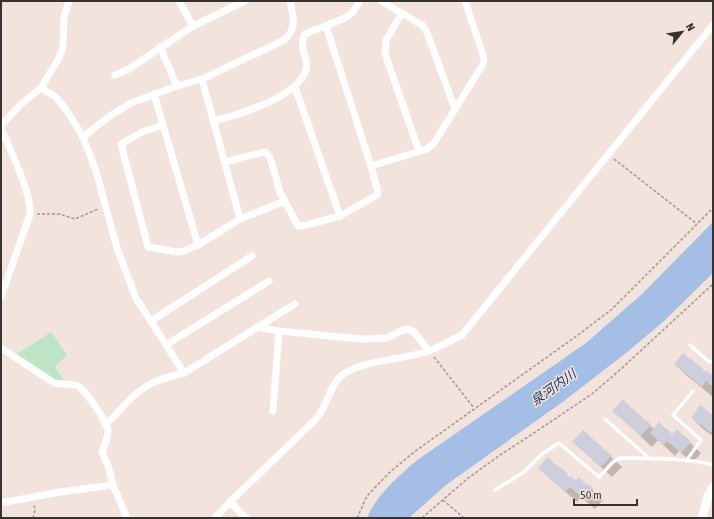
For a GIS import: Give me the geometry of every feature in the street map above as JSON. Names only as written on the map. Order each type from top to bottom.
[{"type":"street","points":[[1,125],[21,104],[41,88],[58,60],[63,48],[64,17],[69,1]]},
{"type":"street","points":[[179,1],[194,26]]},
{"type":"street","points":[[115,75],[129,69],[160,47],[194,26],[245,1]]},
{"type":"street","points":[[83,137],[107,118],[131,103],[177,86],[202,79],[241,62],[284,40],[289,36],[294,23],[290,1]]},
{"type":"street","points":[[214,121],[242,113],[269,102],[295,87],[303,77],[307,68],[302,46],[305,34],[311,30],[326,26],[345,18],[352,13],[360,1]]},
{"type":"street","points":[[381,1],[422,25],[426,30],[456,109]]},
{"type":"street","points":[[371,166],[427,149],[434,142],[456,109],[482,66],[484,61],[465,1]]},
{"type":"street","points":[[402,13],[386,40],[385,54],[419,151]]},
{"type":"street","points":[[215,518],[316,419],[322,412],[335,383],[342,375],[357,367],[429,351],[462,335],[713,25]]},
{"type":"street","points":[[225,162],[265,152],[270,157],[280,192],[298,226],[340,216],[377,195],[378,192],[371,166],[326,26]]},
{"type":"street","points":[[160,47],[177,86]]},
{"type":"street","points":[[202,79],[240,219]]},
{"type":"street","points":[[295,87],[340,216]]},
{"type":"street","points":[[41,88],[56,97],[67,110],[83,137],[96,171],[117,248],[136,298],[184,373]]},
{"type":"street","points":[[154,94],[198,245]]},
{"type":"street","points":[[163,125],[142,132],[121,144],[148,247],[178,252],[184,251],[198,245],[240,219],[280,203],[286,203]]},
{"type":"street","points":[[1,129],[21,176],[30,208],[30,214],[1,297]]},
{"type":"street","points":[[150,321],[252,256]]},
{"type":"street","points":[[166,345],[268,281]]},
{"type":"street","points":[[105,424],[112,420],[140,390],[154,381],[184,373],[295,304]]},
{"type":"street","points":[[257,328],[361,339],[387,338],[408,329],[414,332],[429,351]]},
{"type":"street","points":[[273,411],[279,331]]},
{"type":"street","points":[[1,348],[54,383],[78,386],[85,391],[108,428],[108,436],[102,452],[108,465],[113,485],[127,518]]},
{"type":"street","points":[[1,502],[113,485]]},
{"type":"street","points":[[702,518],[708,496],[713,487]]},
{"type":"street","points":[[230,502],[246,518]]},
{"type":"lane","points":[[690,345],[708,360],[713,362]]},
{"type":"lane","points":[[686,461],[701,440],[673,415],[693,391]]},
{"type":"lane","points":[[605,419],[650,459]]},
{"type":"lane","points":[[495,490],[524,472],[542,454],[559,443],[599,477],[616,460],[620,458],[702,462],[713,465]]},
{"type":"path","points":[[608,154],[697,224]]},
{"type":"path","points":[[30,214],[59,214],[75,219],[105,206]]},
{"type":"path","points":[[358,518],[367,496],[389,473],[414,452],[611,310],[713,208]]},
{"type":"path","points":[[422,518],[467,478],[592,394],[713,284]]},
{"type":"path","points":[[429,351],[474,408]]},
{"type":"path","points":[[33,497],[35,510],[33,518]]},
{"type":"path","points":[[444,500],[464,518]]},
{"type":"green space","points":[[51,332],[67,355],[55,367],[65,382],[55,380],[15,355]]},
{"type":"water","name":"泉河内川","points":[[713,222],[713,273],[663,322],[564,401],[446,485],[409,518],[367,518],[382,494],[416,461],[586,343],[642,294]]},
{"type":"building","points":[[683,353],[705,372],[706,370],[712,375],[713,373],[713,387],[706,381],[702,387],[674,364]]},
{"type":"building","points":[[623,399],[631,409],[632,408],[642,417],[641,418],[644,420],[645,419],[651,425],[641,436],[612,411]]},
{"type":"building","points":[[700,405],[708,411],[707,412],[713,415],[713,434],[691,418]]},
{"type":"building","points":[[659,422],[664,427],[663,428],[666,430],[667,429],[672,434],[677,429],[684,438],[685,436],[691,442],[681,453],[667,441],[663,445],[650,433]]},
{"type":"building","points":[[583,430],[590,436],[589,438],[592,438],[603,448],[602,449],[604,451],[605,450],[612,455],[601,467],[572,442]]},
{"type":"building","points":[[548,457],[554,463],[553,464],[556,464],[568,474],[567,475],[569,477],[570,476],[576,480],[579,477],[587,485],[588,484],[593,488],[584,499],[570,487],[565,492],[538,468]]}]
